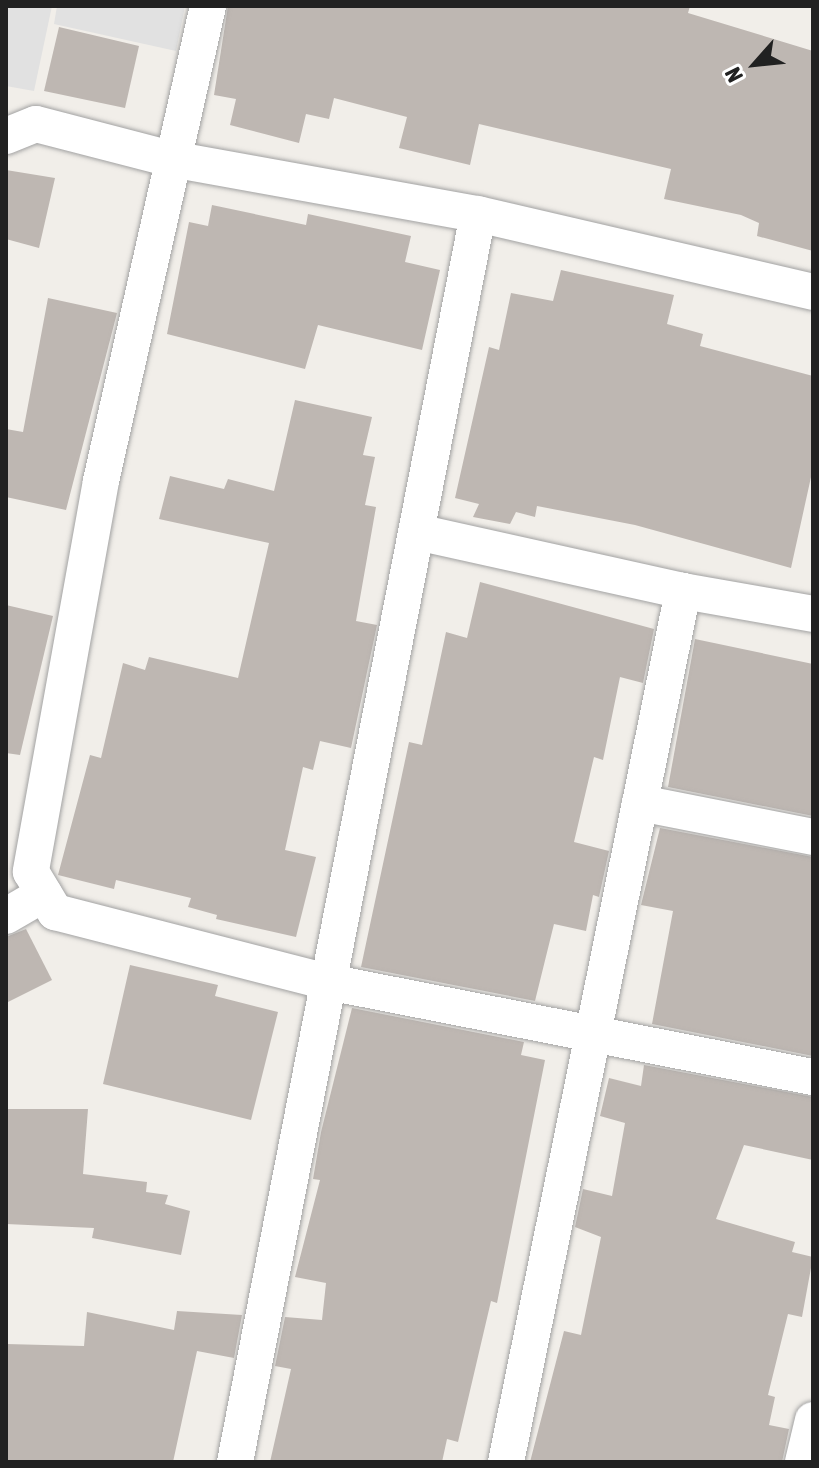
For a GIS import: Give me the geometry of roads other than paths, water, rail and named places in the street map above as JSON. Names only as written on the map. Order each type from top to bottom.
[{"type":"street","points":[[208,6],[171,159],[101,481],[31,872],[55,912],[328,982],[597,1031],[813,1077]]},
{"type":"street","points":[[6,136],[36,124],[171,159],[478,214],[813,292]]},
{"type":"street","points":[[235,1462],[478,214]]},
{"type":"street","points":[[417,532],[683,591],[813,614]]},
{"type":"street","points":[[506,1462],[597,1031],[683,591]]},
{"type":"street","points":[[640,803],[813,837]]},
{"type":"street","points":[[6,916],[44,894]]},
{"type":"street","points":[[803,1462],[813,1420]]}]
